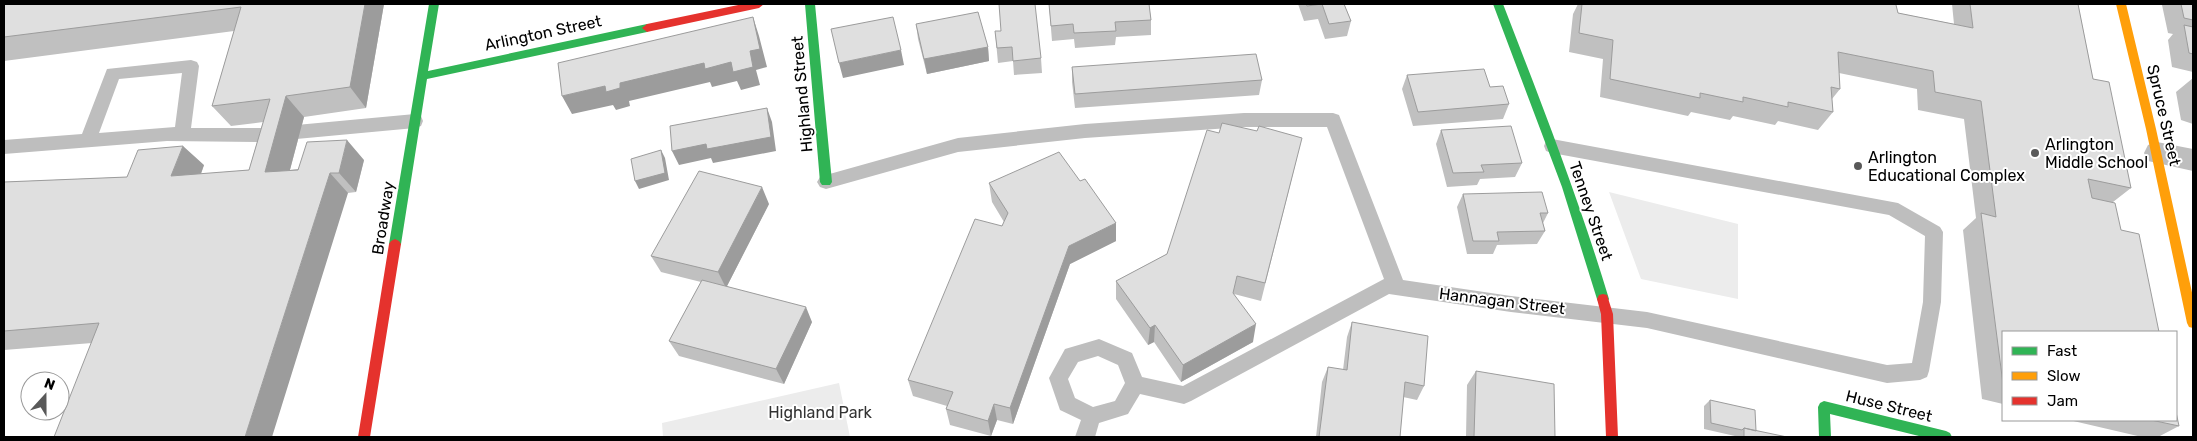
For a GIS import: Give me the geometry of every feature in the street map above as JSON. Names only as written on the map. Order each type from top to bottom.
[{"type":"street","name":"Broadway","points":[[364,437],[434,4]]},
{"type":"street","name":"Arlington Street","points":[[423,76],[759,4]]},
{"type":"street","name":"Highland Street","points":[[810,4],[826,182]]},
{"type":"street","name":"Tenney Street","points":[[1498,4],[1552,146],[1593,263],[1607,314],[1612,437]]},
{"type":"street","name":"Spruce Street","points":[[2121,4],[2157,153],[2193,323]]},
{"type":"street","points":[[2157,153],[2193,160]]},
{"type":"street","name":"Huse Street","points":[[1825,437],[1824,407],[1946,437]]},
{"type":"lane","points":[[88,140],[113,73],[191,66],[182,134]]},
{"type":"lane","points":[[826,182],[958,146],[1085,131],[1244,120],[1333,120],[1396,287],[1387,286],[1184,395],[1134,384]]},
{"type":"lane","points":[[4,147],[182,134],[264,135],[415,121]]},
{"type":"lane","name":"Hannagan Street","points":[[1396,287],[1511,304],[1647,320],[1887,374],[1920,370],[1932,302],[1934,232],[1892,208],[1552,146]]},
{"type":"lane","points":[[1099,347],[1125,359],[1134,384],[1121,408],[1092,416],[1067,404],[1058,378],[1072,355],[1099,347]]},
{"type":"lane","points":[[1085,437],[1092,416]]},
{"type":"green space","points":[[1609,192],[1738,224],[1738,299],[1641,279]]},
{"type":"green space","name":"Highland Park","points":[[839,383],[850,437],[663,437],[662,423]]},
{"type":"building","points":[[4,4],[365,4],[350,87],[286,96],[265,172],[298,170],[307,142],[347,140],[339,173],[330,173],[245,437],[54,437],[60,421],[70,421],[70,396],[99,323],[4,331],[4,182],[127,177],[138,150],[183,146],[171,176],[249,170],[270,99],[212,106],[241,7],[4,37]]},
{"type":"building","points":[[999,4],[1035,4],[1041,58],[1013,61],[1012,47],[997,48],[995,31],[1001,31]]},
{"type":"building","points":[[1049,4],[1149,4],[1151,20],[1115,22],[1116,31],[1074,33],[1073,24],[1051,26]]},
{"type":"building","points":[[1306,4],[1322,4],[1307,6]]},
{"type":"building","points":[[1322,4],[1344,4],[1351,21],[1329,24]]},
{"type":"building","points":[[1582,4],[1895,4],[1898,13],[1973,28],[1970,4],[2078,4],[2093,79],[2109,82],[2131,188],[2088,179],[2092,198],[2115,203],[2121,230],[2139,234],[2159,331],[2002,331],[2002,376],[1981,213],[1996,217],[1981,101],[1935,92],[1933,71],[1838,52],[1840,89],[1831,87],[1833,112],[1788,102],[1788,107],[1743,97],[1743,102],[1700,93],[1700,98],[1610,79],[1613,40],[1579,33]]},
{"type":"building","points":[[2181,4],[2193,4],[2193,20],[2184,18]]},
{"type":"building","points":[[978,12],[988,47],[924,59],[916,24]]},
{"type":"building","points":[[753,17],[760,49],[750,51],[753,67],[733,72],[731,62],[705,69],[704,63],[620,83],[620,88],[606,92],[605,86],[562,96],[558,63]]},
{"type":"building","points":[[893,17],[901,50],[839,63],[831,29]]},
{"type":"building","points":[[2184,25],[2193,27],[2193,54],[2189,53]]},
{"type":"building","points":[[1256,54],[1262,80],[1075,94],[1072,67]]},
{"type":"building","points":[[1484,69],[1490,87],[1503,86],[1509,104],[1418,112],[1407,75]]},
{"type":"building","points":[[767,108],[771,137],[707,149],[706,144],[672,151],[670,126]]},
{"type":"building","points":[[1222,123],[1257,131],[1259,126],[1302,138],[1265,283],[1237,276],[1233,293],[1256,324],[1183,365],[1155,325],[1150,328],[1116,281],[1167,254],[1207,130],[1219,133]]},
{"type":"building","points":[[1511,126],[1522,163],[1481,165],[1484,172],[1453,173],[1441,130]]},
{"type":"building","points":[[661,150],[665,173],[635,181],[631,159]]},
{"type":"building","points":[[1059,152],[1080,181],[1085,179],[1116,223],[1069,246],[1010,408],[994,404],[988,421],[946,409],[953,392],[908,380],[975,219],[1002,226],[1008,213],[989,183]]},
{"type":"building","points":[[699,171],[762,187],[718,272],[651,256]]},
{"type":"building","points":[[1542,192],[1548,213],[1540,213],[1545,231],[1497,232],[1499,241],[1473,241],[1463,194]]},
{"type":"building","points":[[702,280],[806,307],[776,369],[669,341]]},
{"type":"building","points":[[1352,322],[1428,336],[1424,386],[1405,382],[1400,437],[1319,437],[1328,367],[1347,370]]},
{"type":"building","points":[[1476,371],[1554,384],[1555,437],[1474,437]]},
{"type":"building","points":[[1710,400],[1755,410],[1756,431],[1711,423]]},
{"type":"building","points":[[2177,417],[2179,426],[2156,421],[2177,421]]},
{"type":"building","points":[[1744,428],[1787,437],[1744,437]]},
{"type":"traffic: fast","points":[[395,244],[434,4]]},
{"type":"traffic: fast","points":[[810,4],[826,182]]},
{"type":"traffic: fast","points":[[1498,4],[1567,187],[1603,299]]},
{"type":"traffic: fast","points":[[423,76],[647,28]]},
{"type":"traffic: fast","points":[[1825,437],[1824,407],[1946,437]]},
{"type":"traffic: slow","points":[[2121,4],[2151,129],[2193,323]]},
{"type":"traffic: jam","points":[[647,28],[759,4]]},
{"type":"traffic: jam","points":[[364,437],[395,244]]},
{"type":"traffic: jam","points":[[1603,299],[1607,314],[1612,437]]},
{"type":"place","name":"Arlington Middle School","points":[[2035,153]]},
{"type":"place","name":"Arlington Educational Complex","points":[[1858,166]]}]
